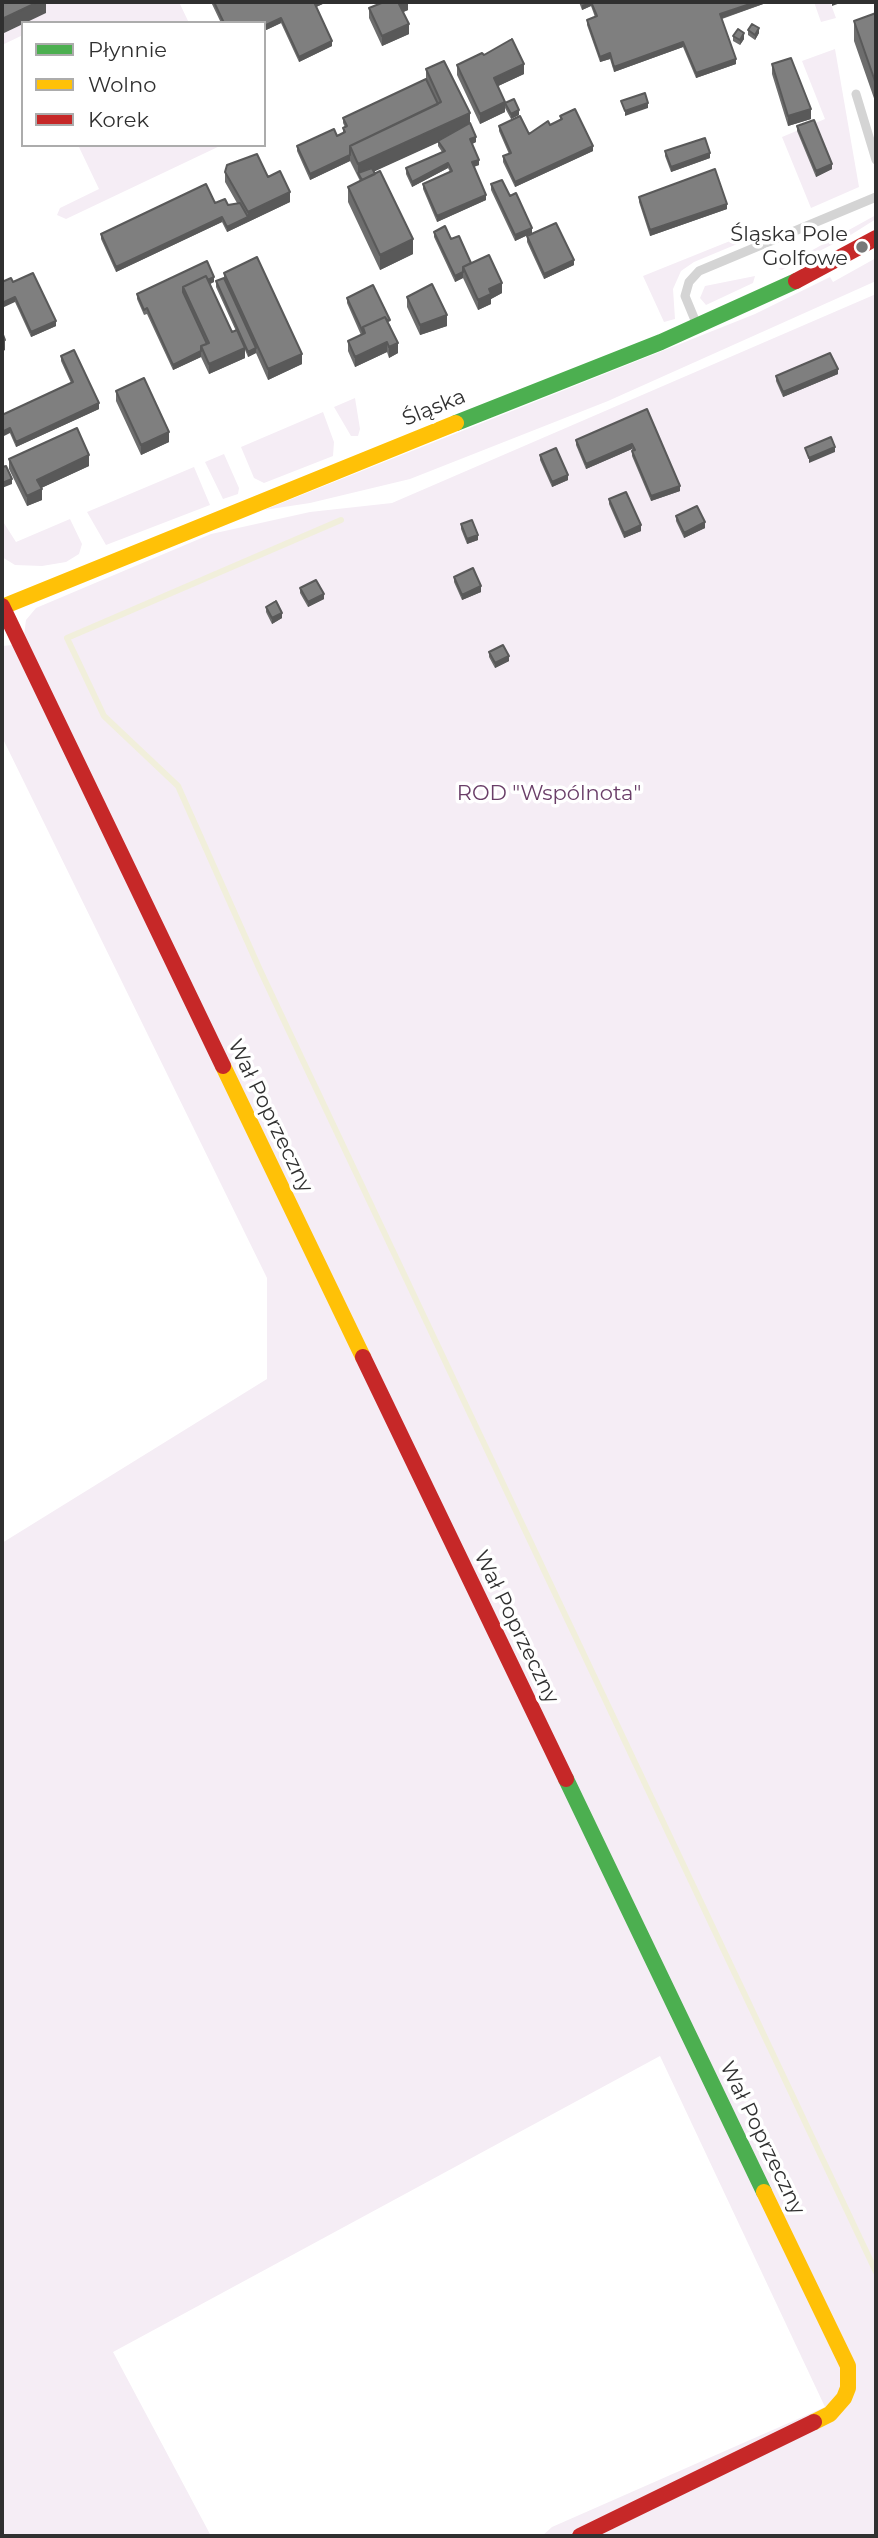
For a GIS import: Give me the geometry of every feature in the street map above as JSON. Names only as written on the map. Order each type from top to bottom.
[{"type":"street","name":"Śląska","points":[[2,607],[697,326],[809,275],[876,238]]},
{"type":"street","name":"Wał Poprzeczny","points":[[2,607],[848,2366],[848,2388],[837,2408],[830,2414],[580,2536]]},
{"type":"lane","points":[[856,94],[876,160]]},
{"type":"lane","points":[[697,326],[685,296],[689,282],[699,271],[876,197]]},
{"type":"green space","points":[[41,2],[179,2],[188,21],[27,21]]},
{"type":"green space","points":[[814,2],[830,2],[836,18],[821,22]]},
{"type":"green space","points":[[21,25],[21,36],[2,45],[2,34]]},
{"type":"green space","points":[[835,49],[859,187],[811,208],[782,137],[825,119],[802,61]]},
{"type":"green space","points":[[79,147],[218,147],[66,219],[57,215],[60,208],[99,189]]},
{"type":"green space","points":[[876,215],[876,219],[849,236],[782,270],[778,269]]},
{"type":"green space","points":[[740,237],[742,242],[694,262],[681,271],[673,289],[675,319],[664,322],[643,276]]},
{"type":"green space","points":[[876,258],[876,281],[608,401],[410,479],[310,503],[264,510],[755,314],[830,277],[833,282]]},
{"type":"green space","points":[[755,276],[753,283],[706,305],[700,298],[705,286]]},
{"type":"green space","name":"ROD \"Wspólnota\"","points":[[876,294],[876,2536],[542,2536],[552,2527],[825,2407],[660,2056],[113,2352],[211,2536],[2,2536],[2,1543],[267,1379],[267,1278],[2,737],[2,646],[23,644],[26,620],[36,608],[211,534],[310,512],[392,503]]},
{"type":"green space","points":[[355,398],[360,429],[358,436],[351,436],[334,407]]},
{"type":"green space","points":[[323,412],[334,442],[333,456],[264,483],[254,478],[241,447]]},
{"type":"green space","points":[[224,454],[239,488],[238,494],[223,499],[205,462]]},
{"type":"green space","points":[[194,467],[210,505],[106,545],[87,512]]},
{"type":"green space","points":[[70,519],[82,544],[79,554],[66,562],[42,566],[15,565],[2,557],[2,520],[16,542]]},
{"type":"building","points":[[2,2],[38,2],[2,19]]},
{"type":"building","points":[[214,2],[314,2],[332,41],[299,57],[281,18],[266,25],[266,21],[223,21]]},
{"type":"building","points":[[384,2],[403,2],[399,4],[409,24],[382,36],[369,8]]},
{"type":"building","points":[[591,2],[750,4],[720,14],[736,59],[696,73],[683,42],[614,67],[610,53],[600,57],[587,20],[597,16]]},
{"type":"building","points":[[876,13],[876,84],[854,21]]},
{"type":"building","points":[[752,24],[759,28],[755,35],[748,30]]},
{"type":"building","points":[[738,29],[744,33],[740,40],[733,36]]},
{"type":"building","points":[[512,39],[524,64],[494,78],[505,102],[480,114],[457,65],[482,53],[484,55]]},
{"type":"building","points":[[791,58],[811,109],[788,116],[772,64]]},
{"type":"building","points":[[444,61],[470,113],[358,164],[350,146],[441,102],[426,69]]},
{"type":"building","points":[[426,79],[438,104],[350,146],[350,155],[310,174],[297,146],[334,129],[337,136],[345,132],[343,128],[347,126],[343,118]]},
{"type":"building","points":[[645,93],[648,103],[625,111],[621,101]]},
{"type":"building","points":[[514,99],[519,110],[511,114],[505,103]]},
{"type":"building","points":[[575,109],[593,146],[515,182],[503,156],[511,153],[499,126],[520,116],[529,134],[548,121],[550,125],[562,119],[560,116]]},
{"type":"building","points":[[814,120],[832,164],[816,171],[797,126]]},
{"type":"building","points":[[470,123],[476,137],[470,139],[479,160],[472,162],[486,195],[437,216],[423,184],[452,171],[448,163],[412,182],[406,168],[445,151],[438,141]]},
{"type":"building","points":[[705,138],[710,153],[671,167],[665,151]]},
{"type":"building","points":[[257,154],[268,177],[280,171],[290,192],[248,212],[225,172],[227,165]]},
{"type":"building","points":[[372,168],[375,174],[362,180],[358,173]]},
{"type":"building","points":[[715,169],[727,204],[650,230],[639,197]]},
{"type":"building","points":[[380,171],[413,239],[380,255],[348,187]]},
{"type":"building","points":[[502,180],[510,196],[516,193],[532,228],[515,235],[491,184]]},
{"type":"building","points":[[206,184],[215,203],[225,199],[228,205],[240,203],[248,217],[227,227],[222,217],[116,267],[101,234]]},
{"type":"building","points":[[556,223],[574,260],[544,274],[527,236]]},
{"type":"building","points":[[445,226],[451,239],[459,236],[471,263],[455,276],[434,232]]},
{"type":"building","points":[[489,255],[502,283],[489,289],[491,294],[478,300],[463,267]]},
{"type":"building","points":[[257,257],[302,354],[268,369],[224,273]]},
{"type":"building","points":[[207,261],[214,277],[208,280],[206,276],[183,287],[183,292],[207,344],[201,346],[201,351],[173,365],[147,308],[144,310],[137,294]]},
{"type":"building","points":[[33,273],[56,321],[31,332],[15,297],[2,303],[2,282],[11,278],[13,282]]},
{"type":"building","points":[[206,276],[232,332],[237,330],[245,348],[209,364],[201,346],[209,343],[183,287]]},
{"type":"building","points":[[224,278],[256,348],[248,352],[216,281]]},
{"type":"building","points":[[432,284],[447,315],[420,325],[407,297]]},
{"type":"building","points":[[373,285],[390,320],[385,317],[363,327],[363,332],[347,298]]},
{"type":"building","points":[[385,317],[398,343],[389,347],[387,342],[355,357],[348,341],[365,333],[363,327]]},
{"type":"building","points":[[74,350],[99,403],[16,442],[10,428],[2,432],[2,415],[73,382],[61,356]]},
{"type":"building","points":[[830,353],[838,369],[783,392],[776,376]]},
{"type":"building","points":[[144,378],[169,432],[141,445],[116,391]]},
{"type":"building","points":[[647,409],[680,486],[651,496],[632,451],[635,450],[632,444],[586,464],[576,440]]},
{"type":"building","points":[[77,428],[89,455],[37,480],[42,489],[27,496],[9,459]]},
{"type":"building","points":[[831,437],[835,447],[809,458],[805,448]]},
{"type":"building","points":[[556,448],[568,475],[552,482],[540,455]]},
{"type":"building","points":[[6,466],[12,479],[2,483],[2,467]]},
{"type":"building","points":[[626,492],[641,525],[624,533],[609,499]]},
{"type":"building","points":[[697,506],[705,522],[684,533],[676,516]]},
{"type":"building","points":[[472,520],[478,535],[467,539],[461,524]]},
{"type":"building","points":[[473,568],[481,586],[462,595],[454,577]]},
{"type":"building","points":[[316,580],[324,594],[308,602],[300,588]]},
{"type":"building","points":[[276,601],[282,613],[272,618],[266,607]]},
{"type":"building","points":[[503,645],[509,656],[495,663],[489,652]]},
{"type":"waterway","points":[[341,520],[67,638],[104,716],[178,786],[260,970],[876,2272]]},
{"type":"traffic: fast","points":[[456,423],[661,342],[796,281]]},
{"type":"traffic: fast","points":[[566,1779],[764,2192]]},
{"type":"traffic: slow","points":[[2,607],[456,423]]},
{"type":"traffic: slow","points":[[223,1066],[363,1357]]},
{"type":"traffic: slow","points":[[764,2192],[848,2366],[848,2388],[844,2398],[830,2414],[814,2422]]},
{"type":"traffic: jam","points":[[796,281],[876,238]]},
{"type":"traffic: jam","points":[[2,606],[223,1066]]},
{"type":"traffic: jam","points":[[363,1357],[566,1779]]},
{"type":"traffic: jam","points":[[580,2536],[814,2422]]},
{"type":"place","name":"Śląska Pole Golfowe","points":[[862,247]]}]
